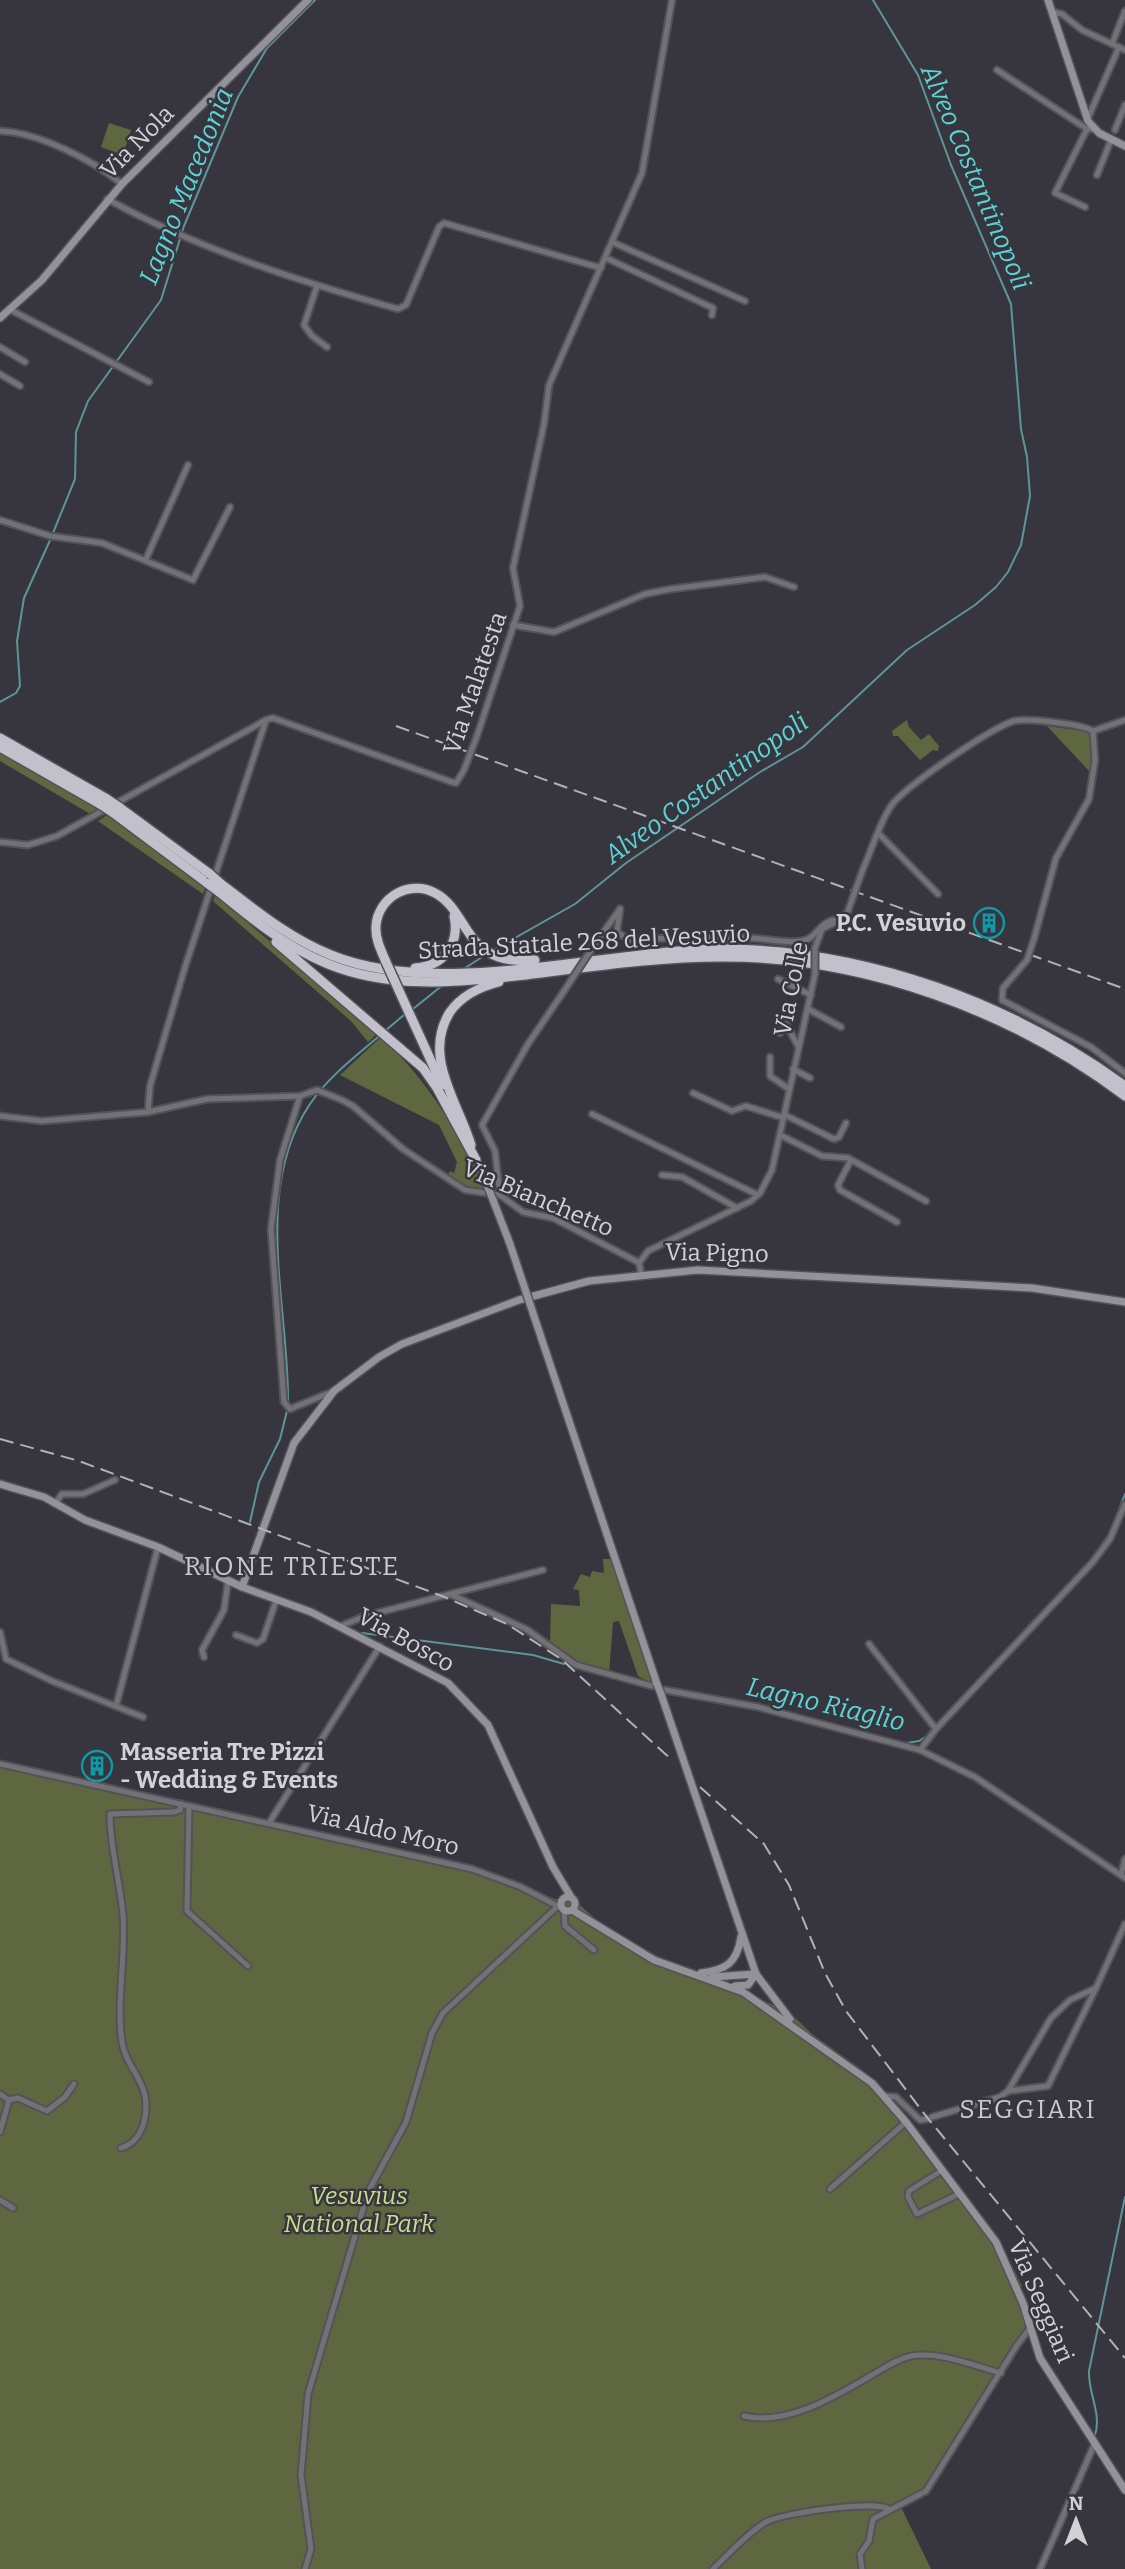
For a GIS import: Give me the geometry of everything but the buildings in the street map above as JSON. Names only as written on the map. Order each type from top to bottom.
[{"type":"highway","name":"Strada Statale 268 del Vesuvio","points":[[0,738],[115,809],[219,887],[285,932],[332,956],[380,969],[452,977],[740,957],[799,962],[874,978],[926,993],[992,1018],[1065,1056],[1125,1096]]},
{"type":"highway","name":"Strada Statale 268 del Vesuvio","points":[[0,747],[104,802]]},
{"type":"highway","name":"Strada Statale 268 del Vesuvio","points":[[219,887],[247,915],[295,949],[330,965],[379,978],[435,983],[471,972],[686,950],[740,949],[800,955],[876,970],[950,993],[1005,1015],[1068,1048],[1125,1086]]},
{"type":"highway","points":[[476,1160],[378,943],[376,925],[383,907],[396,894],[405,890],[424,889],[443,898],[471,937],[494,956],[518,960],[593,959]]},
{"type":"highway","points":[[332,956],[397,968],[426,967],[442,959],[453,944],[456,926],[453,911]]},
{"type":"highway","points":[[247,915],[388,1036],[432,1079],[476,1160]]},
{"type":"highway","points":[[476,1160],[440,1060],[440,1038],[453,1008],[468,994],[485,986],[606,966]]},
{"type":"main road","name":"Via Nola","points":[[0,318],[41,279],[107,199],[308,0]]},
{"type":"main road","points":[[1048,0],[1091,129],[1125,146]]},
{"type":"main road","points":[[476,1160],[487,1185],[497,1198],[655,1685],[663,1692],[756,1974],[748,1985],[731,1985]]},
{"type":"main road","name":"Via Pigno","points":[[242,1587],[294,1443],[334,1391],[379,1357],[440,1329],[557,1288],[641,1273],[733,1270],[1056,1290],[1125,1302]]},
{"type":"main road","name":"Via Bosco","points":[[0,1484],[26,1490],[85,1520],[158,1547],[228,1581],[341,1626],[441,1678],[480,1713],[564,1889],[562,1904],[654,1959],[731,1985],[860,2071],[895,2110]]},
{"type":"main road","points":[[693,1974],[725,1968],[733,1961],[741,1933]]},
{"type":"main road","name":"Via Bosco","points":[[709,1977],[756,1974],[797,2027]]},
{"type":"main road","name":"Via Seggiari","points":[[895,2110],[996,2242],[1040,2358],[1125,2490]]},
{"type":"street","name":"Via Malatesta","points":[[266,720],[273,718],[456,783],[464,770],[521,601],[513,568],[544,424],[548,385],[642,173],[672,0]]},
{"type":"street","points":[[1087,118],[1119,47],[1125,11]]},
{"type":"street","points":[[1052,12],[1062,14],[1083,30],[1119,47]]},
{"type":"street","points":[[997,71],[1091,129],[1055,193],[1084,207]]},
{"type":"street","points":[[1115,130],[1125,105]]},
{"type":"street","points":[[0,131],[18,132],[50,144],[107,173],[122,184]]},
{"type":"street","points":[[1097,175],[1111,140]]},
{"type":"street","points":[[107,199],[216,249],[317,286],[398,309],[406,305],[439,227],[444,223],[601,268]]},
{"type":"street","points":[[612,242],[745,301]]},
{"type":"street","points":[[606,258],[713,308],[712,315]]},
{"type":"street","points":[[317,286],[304,325],[327,347]]},
{"type":"street","points":[[11,310],[149,382]]},
{"type":"street","points":[[0,347],[25,362]]},
{"type":"street","points":[[0,374],[20,386]]},
{"type":"street","points":[[145,559],[188,466]]},
{"type":"street","points":[[0,520],[50,536],[102,543],[195,580],[230,508]]},
{"type":"street","points":[[513,625],[554,632],[636,597],[671,589],[765,577],[793,587]]},
{"type":"street","points":[[0,842],[28,845],[57,836],[266,720]]},
{"type":"street","points":[[148,1112],[150,1086],[185,967],[266,720]]},
{"type":"street","name":"Via Colle","points":[[758,1195],[772,1170],[811,995],[815,948],[822,929],[842,919],[848,911],[878,833],[897,799],[1004,725],[1022,720],[1083,727],[1093,731]]},
{"type":"street","points":[[1125,720],[1093,731],[1095,760],[1089,799],[1056,859],[1027,960],[1003,988],[1002,1000],[1091,1047],[1125,1073]]},
{"type":"street","points":[[878,833],[938,894]]},
{"type":"street","points":[[497,1198],[495,1151],[481,1123],[528,1044],[620,909],[617,932],[629,940],[748,938],[800,942],[811,938],[818,927],[828,921],[842,919]]},
{"type":"street","points":[[778,979],[811,995]]},
{"type":"street","points":[[808,1009],[841,1027]]},
{"type":"street","points":[[780,1033],[786,1024],[798,1046]]},
{"type":"street","points":[[770,1058],[770,1076],[789,1089]]},
{"type":"street","points":[[793,1069],[810,1078]]},
{"type":"street","name":"Via Bianchetto","points":[[0,1116],[33,1121],[148,1112],[207,1099],[300,1096],[317,1090],[353,1106],[403,1149],[465,1190],[497,1198],[523,1212],[553,1218],[639,1263]]},
{"type":"street","points":[[693,1093],[732,1111],[746,1106],[784,1117],[834,1139],[839,1137],[846,1123]]},
{"type":"street","name":"Via Pigno","points":[[300,1096],[280,1160],[271,1229],[284,1402],[287,1410],[334,1391]]},
{"type":"street","points":[[592,1114],[758,1195]]},
{"type":"street","points":[[780,1135],[822,1156],[843,1156],[926,1201]]},
{"type":"street","points":[[851,1160],[838,1185],[840,1190],[897,1222]]},
{"type":"street","points":[[662,1175],[682,1177],[737,1208]]},
{"type":"street","points":[[641,1273],[639,1263],[648,1251],[758,1195]]},
{"type":"street","points":[[55,1504],[62,1494],[83,1494],[115,1480]]},
{"type":"street","points":[[920,1750],[936,1729],[1092,1563],[1110,1539],[1125,1504]]},
{"type":"street","points":[[116,1706],[158,1547]]},
{"type":"street","points":[[341,1626],[365,1616],[543,1570]]},
{"type":"street","points":[[204,1657],[202,1650],[224,1610],[228,1581]]},
{"type":"street","points":[[450,1594],[526,1629],[576,1665],[655,1685]]},
{"type":"street","points":[[236,1635],[257,1643],[263,1639],[276,1601]]},
{"type":"street","points":[[0,1632],[6,1659],[143,1717]]},
{"type":"street","points":[[869,1644],[936,1729]]},
{"type":"street","points":[[269,1823],[380,1646]]},
{"type":"street","points":[[663,1692],[758,1707],[920,1750],[975,1777],[1123,1877],[1125,1859]]},
{"type":"street","name":"Via Aldo Moro","points":[[0,1764],[484,1872],[562,1904]]},
{"type":"street","points":[[121,2148],[130,2145],[140,2133],[147,2104],[144,2090],[122,2044],[119,2011],[123,1968],[123,1915],[110,1814],[174,1812],[180,1810],[181,1804]]},
{"type":"street","points":[[189,1806],[187,1910],[248,1966]]},
{"type":"street","points":[[562,1904],[565,1926],[594,1950]]},
{"type":"street","points":[[305,2569],[312,2549],[301,2475],[308,2394],[368,2192],[406,2122],[432,2033],[443,2013],[562,1904]]},
{"type":"street","points":[[1008,2091],[1048,2086],[1052,2083],[1059,2061],[1125,1924]]},
{"type":"street","points":[[884,2096],[896,2098],[920,2120],[1000,2097],[1008,2091],[1051,2018],[1070,2000],[1096,1988]]},
{"type":"street","points":[[0,2094],[9,2100],[18,2098],[47,2111],[75,2084]]},
{"type":"street","points":[[0,2132],[9,2100]]},
{"type":"street","points":[[895,2110],[906,2109]]},
{"type":"street","points":[[830,2189],[906,2122]]},
{"type":"street","points":[[941,2171],[909,2192],[908,2197],[917,2214],[959,2194]]},
{"type":"street","points":[[0,2200],[13,2208]]},
{"type":"street","points":[[862,2569],[860,2554],[870,2541],[873,2519],[889,2509],[916,2499],[926,2491],[1030,2328]]},
{"type":"street","points":[[744,2416],[754,2418],[805,2408],[910,2356],[930,2355],[1001,2373]]},
{"type":"street","points":[[1040,2569],[1094,2445]]},
{"type":"street","points":[[713,2569],[769,2519],[855,2505],[882,2504],[889,2509]]},
{"type":"green space","points":[[109,123],[131,130],[123,155],[101,147]]},
{"type":"green space","points":[[907,720],[909,727],[921,740],[929,734],[939,746],[938,751],[933,750],[920,760],[898,736],[893,736],[892,731]]},
{"type":"green space","points":[[1047,726],[1089,732],[1093,747],[1091,773]]},
{"type":"green space","points":[[0,752],[101,810],[92,815],[0,761]]},
{"type":"green space","points":[[107,815],[205,888],[203,894],[98,821]]},
{"type":"green space","points":[[215,895],[378,1033],[368,1042],[351,1021],[213,901]]},
{"type":"green space","points":[[381,1037],[398,1053],[441,1108],[465,1148],[485,1190],[465,1188],[448,1175],[450,1171],[454,1173],[457,1162],[439,1125],[340,1075]]},
{"type":"green space","points":[[603,1559],[612,1559],[653,1684],[638,1676],[619,1621],[613,1622],[609,1674],[576,1662],[550,1642],[551,1604],[580,1606],[579,1590],[573,1589],[581,1574],[590,1577],[592,1571],[604,1573]]},
{"type":"green space","name":"Vesuvius National Park","points":[[0,1762],[478,1868],[555,1899],[574,1900],[607,1929],[629,1942],[685,1969],[702,1972],[744,1990],[792,2015],[812,2034],[865,2072],[930,2146],[944,2171],[1000,2242],[1022,2286],[1020,2289],[1033,2320],[923,2496],[900,2505],[931,2569],[0,2569]]},
{"type":"waterway","name":"Lagno Macedonia","points":[[53,533],[75,479],[76,432],[88,401],[161,300],[184,226],[238,97],[267,48],[315,0]]},
{"type":"waterway","name":"Alveo Costantinopoli","points":[[492,951],[575,904],[626,863],[760,772],[803,747],[907,650],[975,605],[996,587],[1008,572],[1021,545],[1030,496],[1027,457],[1021,429],[1011,304],[951,165],[918,75],[873,0]]},
{"type":"waterway","name":"Lagno Macedonia","points":[[0,702],[16,693],[20,686],[17,641],[24,598],[51,538]]},
{"type":"waterway","name":"Alveo Costantinopoli","points":[[465,968],[487,954]]},
{"type":"waterway","name":"Alveo Costantinopoli","points":[[413,1009],[444,984]]},
{"type":"waterway","name":"Alveo Costantinopoli","points":[[385,1031],[405,1014]]},
{"type":"waterway","name":"Alveo Costantinopoli","points":[[288,1402],[278,1249],[282,1173],[292,1138],[317,1094],[333,1076],[378,1037]]},
{"type":"waterway","name":"Alveo Costantinopoli","points":[[250,1522],[259,1482],[280,1439],[287,1411]]},
{"type":"waterway","name":"Lagno Riaglio","points":[[1113,1525],[1125,1494]]},
{"type":"waterway","name":"Lagno Riaglio","points":[[1099,1549],[1109,1534]]},
{"type":"waterway","name":"Lagno Riaglio","points":[[1033,1622],[1094,1557]]},
{"type":"waterway","name":"Lagno Riaglio","points":[[362,1633],[533,1655],[564,1664]]},
{"type":"waterway","name":"Lagno Riaglio","points":[[706,1695],[749,1703]]},
{"type":"waterway","name":"Lagno Riaglio","points":[[907,1743],[919,1741],[930,1734]]},
{"type":"waterway","points":[[1095,2435],[1097,2419],[1089,2371],[1125,2197]]},
{"type":"railway","points":[[396,726],[1125,989]]},
{"type":"railway","points":[[0,1439],[79,1461],[442,1596],[507,1624],[561,1659],[673,1761]]},
{"type":"railway","points":[[700,1787],[764,1844],[789,1885],[825,1973],[846,2011],[926,2116],[1125,2358]]},
{"type":"place","name":"P.C. Vesuvio","points":[[989,923]]},
{"type":"place","name":"Masseria Tre Pizzi - Wedding & Events","points":[[97,1766]]},
{"type":"district","name":"RIONE TRIESTE","points":[[292,1566]]},
{"type":"district","name":"SEGGIARI","points":[[1028,2109]]}]
